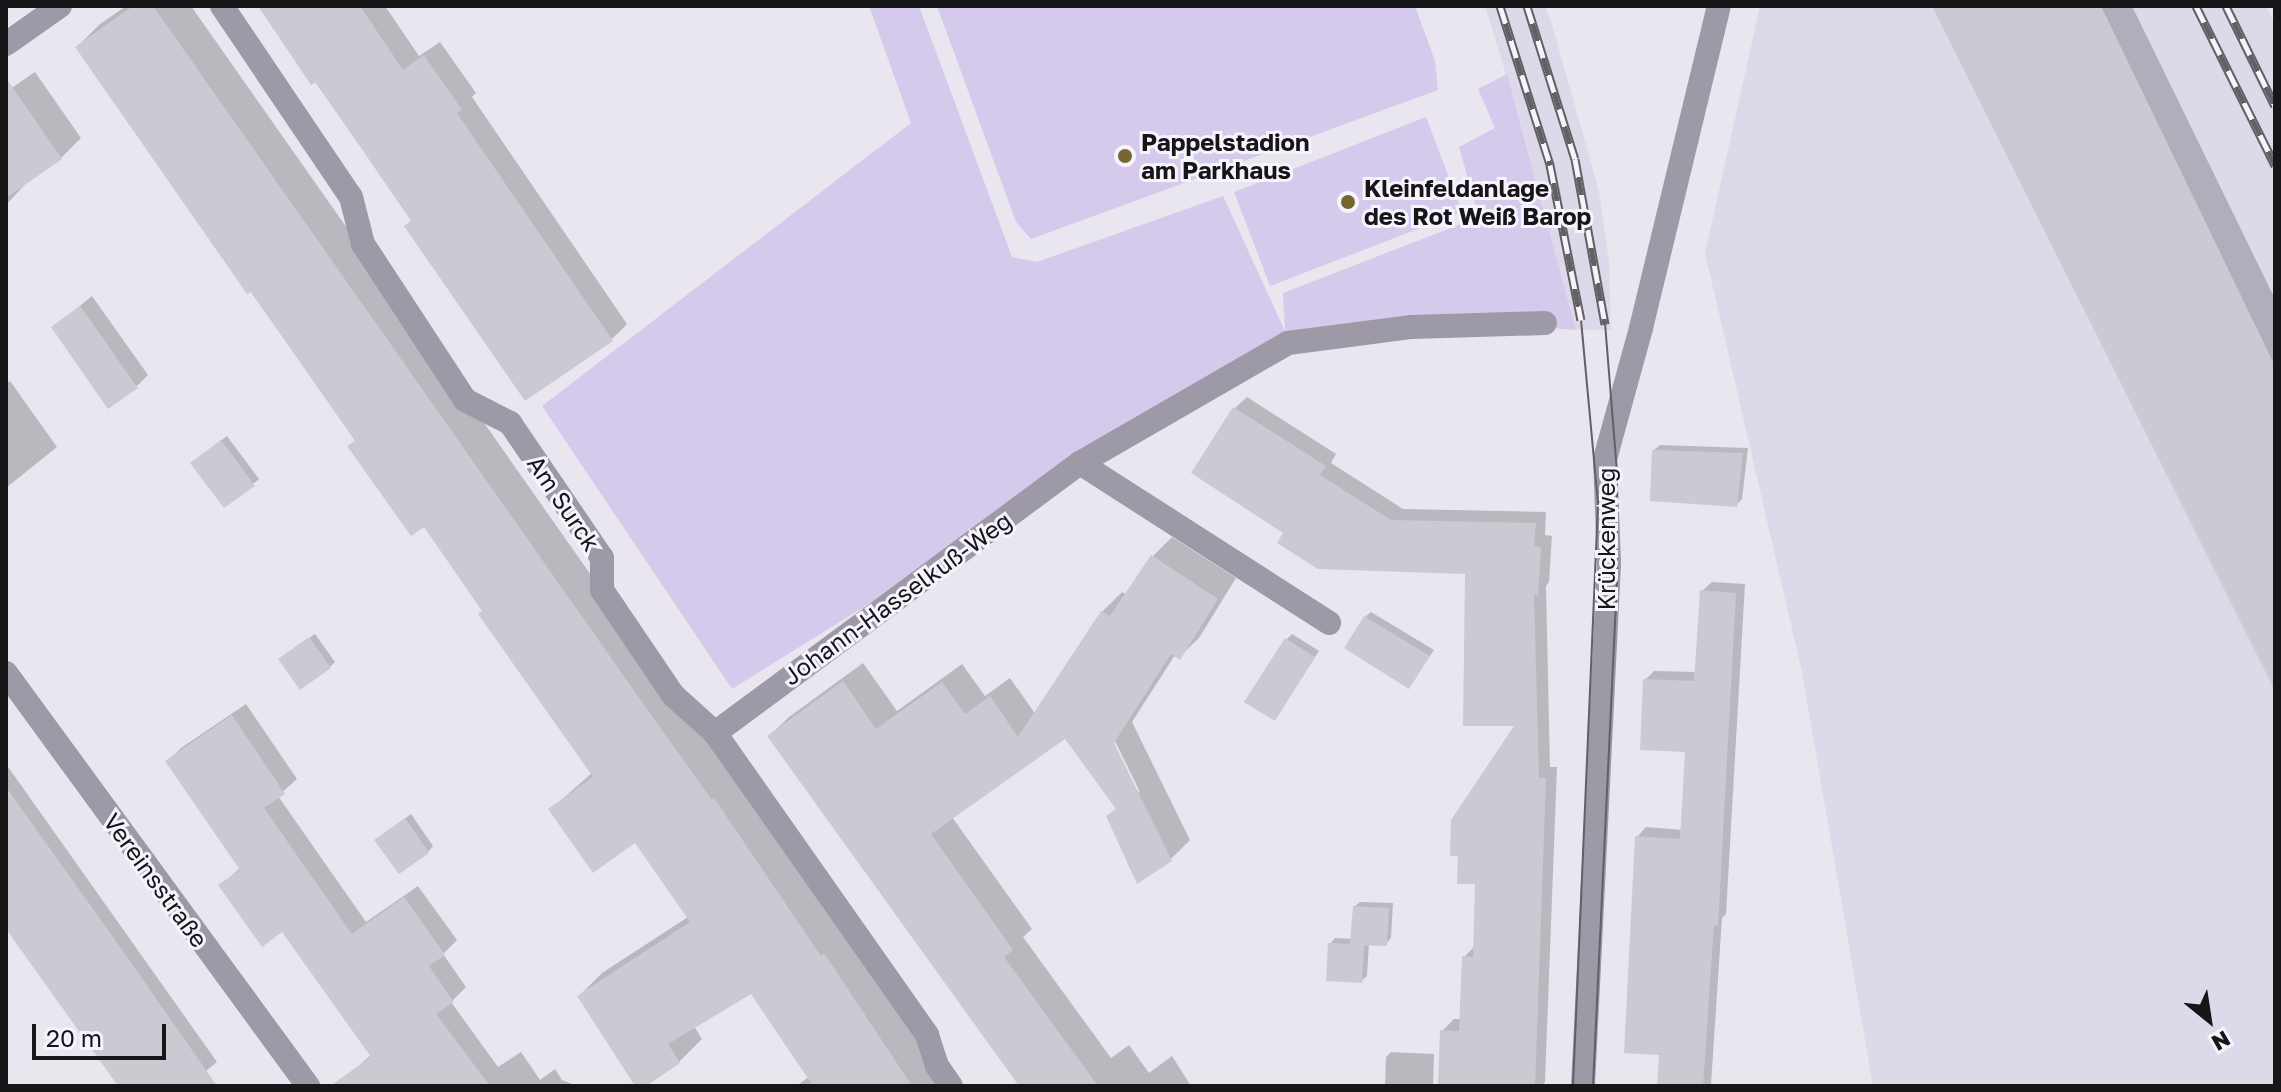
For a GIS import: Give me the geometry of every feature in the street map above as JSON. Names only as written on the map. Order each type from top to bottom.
[{"type":"street","points":[[6,44],[60,6]]},
{"type":"street","name":"Am Surck","points":[[222,6],[351,197],[363,244],[465,400],[510,423],[602,558],[602,590],[673,695],[715,733],[927,1035],[937,1066],[951,1086]]},
{"type":"street","name":"Krückenweg","points":[[1583,1086],[1609,563],[1605,459],[1641,328],[1719,6]]},
{"type":"street","name":"Johann-Hasselkuß-Weg","points":[[715,733],[1080,463],[1288,343],[1412,327],[1545,323]]},
{"type":"street","points":[[1080,463],[1329,623]]},
{"type":"street","name":"Vereinsstraße","points":[[6,673],[308,1086]]},
{"type":"shaded area","points":[[869,6],[919,6],[1012,257],[1037,262],[1223,196],[1285,331],[1283,293],[1479,217],[1459,147],[1495,128],[1478,89],[1507,74],[1576,330],[1498,324],[1288,343],[732,689],[542,406],[911,123]]},
{"type":"shaded area","name":"Pappelstadion am Parkhaus","points":[[937,6],[1415,6],[1435,61],[1438,90],[1031,239],[1016,222]]},
{"type":"shaded area","points":[[1485,6],[1545,6],[1551,21],[1599,191],[1609,262],[1611,330],[1576,330],[1519,117]]},
{"type":"shaded area","points":[[1760,6],[2266,6],[2275,24],[2275,1086],[1873,1086],[1802,672],[1705,253]]},
{"type":"shaded area","name":"Kleinfeldanlage des Rot Weiß Barop","points":[[1426,117],[1462,212],[1270,286],[1234,192]]},
{"type":"building","points":[[133,6],[153,6],[661,729],[712,800],[714,798],[821,956],[824,953],[912,1086],[813,1086],[751,994],[668,1044],[680,1063],[646,1086],[635,1086],[577,996],[690,922],[635,843],[593,873],[548,809],[593,777],[478,614],[482,611],[424,527],[411,536],[347,446],[355,441],[251,292],[247,294],[75,47]]},
{"type":"building","points":[[258,6],[360,6],[403,70],[424,55],[462,110],[457,113],[613,341],[525,401],[404,226],[411,221],[316,82],[311,85]]},
{"type":"building","points":[[1932,6],[2101,6],[2275,366],[2275,691]]},
{"type":"building","points":[[6,78],[62,159],[6,198]]},
{"type":"building","points":[[80,306],[138,388],[108,409],[51,327]]},
{"type":"building","points":[[1233,407],[1326,466],[1320,475],[1391,520],[1536,523],[1534,546],[1541,547],[1538,596],[1534,594],[1539,778],[1546,778],[1535,1086],[1438,1086],[1440,1030],[1459,1031],[1462,956],[1473,957],[1475,884],[1457,884],[1458,856],[1450,856],[1451,820],[1514,726],[1463,726],[1465,574],[1318,569],[1277,543],[1283,533],[1191,473]]},
{"type":"building","points":[[221,440],[255,486],[224,508],[190,463]]},
{"type":"building","points":[[1652,450],[1743,453],[1737,507],[1650,501]]},
{"type":"building","points":[[1151,555],[1218,599],[1180,660],[1171,654],[1114,743],[1172,861],[1137,884],[1106,816],[1116,809],[1065,739],[931,834],[1013,950],[1004,957],[1098,1086],[1019,1086],[767,736],[843,681],[876,729],[942,682],[965,714],[990,696],[1018,737],[1101,611],[1110,616]]},
{"type":"building","points":[[1700,590],[1736,593],[1718,926],[1714,925],[1703,1086],[1657,1086],[1659,1055],[1624,1053],[1635,836],[1680,839],[1685,752],[1640,750],[1643,679],[1694,681]]},
{"type":"building","points":[[1364,616],[1430,656],[1409,689],[1344,648]]},
{"type":"building","points":[[309,637],[331,668],[300,690],[278,659]]},
{"type":"building","points":[[1285,638],[1315,657],[1275,721],[1244,702]]},
{"type":"building","points":[[232,715],[285,794],[264,808],[352,934],[404,897],[445,955],[429,966],[454,1002],[436,1014],[490,1086],[330,1086],[371,1057],[282,932],[262,947],[218,885],[240,870],[165,761]]},
{"type":"building","points":[[6,787],[217,1086],[118,1086],[6,929]]},
{"type":"building","points":[[405,818],[429,853],[399,874],[374,840]]},
{"type":"building","points":[[1353,906],[1389,908],[1387,946],[1364,945],[1362,983],[1326,981],[1328,943],[1350,944]]},
{"type":"tram line","points":[[1573,1086],[1598,503],[1581,320]]},
{"type":"tram line","points":[[1593,1086],[1617,581],[1617,472],[1605,324]]},
{"type":"railway","points":[[1500,6],[1550,165],[1581,320]]},
{"type":"railway","points":[[1527,6],[1575,159],[1605,324]]},
{"type":"railway","points":[[2196,6],[2275,165]]},
{"type":"railway","points":[[2226,6],[2275,106]]},
{"type":"place","name":"Pappelstadion am Parkhaus","points":[[1125,156]]},
{"type":"place","name":"Kleinfeldanlage des Rot Weiß Barop","points":[[1348,202]]}]
